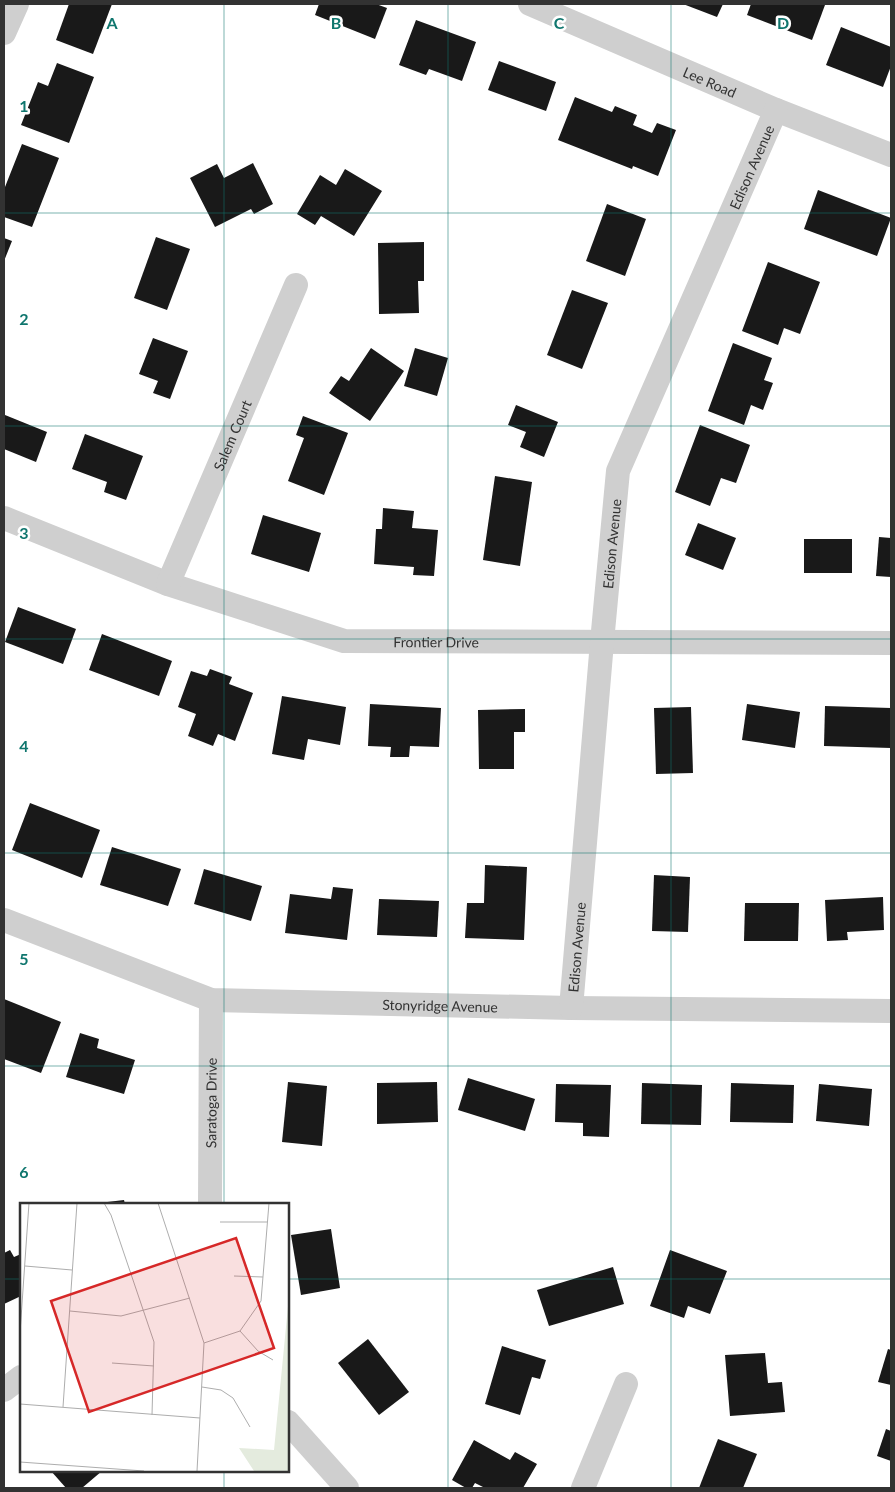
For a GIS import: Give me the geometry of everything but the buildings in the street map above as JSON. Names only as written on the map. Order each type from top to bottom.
[{"type":"street","points":[[4,33],[17,4]]},
{"type":"street","name":"Lee Road","points":[[530,4],[776,110],[891,155]]},
{"type":"street","name":"Edison Avenue","points":[[571,1008],[618,471],[776,110]]},
{"type":"street","name":"Salem Court","points":[[168,584],[296,285]]},
{"type":"street","name":"Frontier Drive","points":[[4,518],[168,584],[344,641],[891,643]]},
{"type":"street","name":"Stonyridge Avenue","points":[[4,920],[210,1000],[571,1008],[891,1010]]},
{"type":"street","name":"Saratoga Drive","points":[[210,1000],[210,1203]]},
{"type":"street","points":[[4,1390],[20,1377]]},
{"type":"street","points":[[583,1488],[626,1384]]},
{"type":"street","points":[[289,1423],[347,1488]]}]
